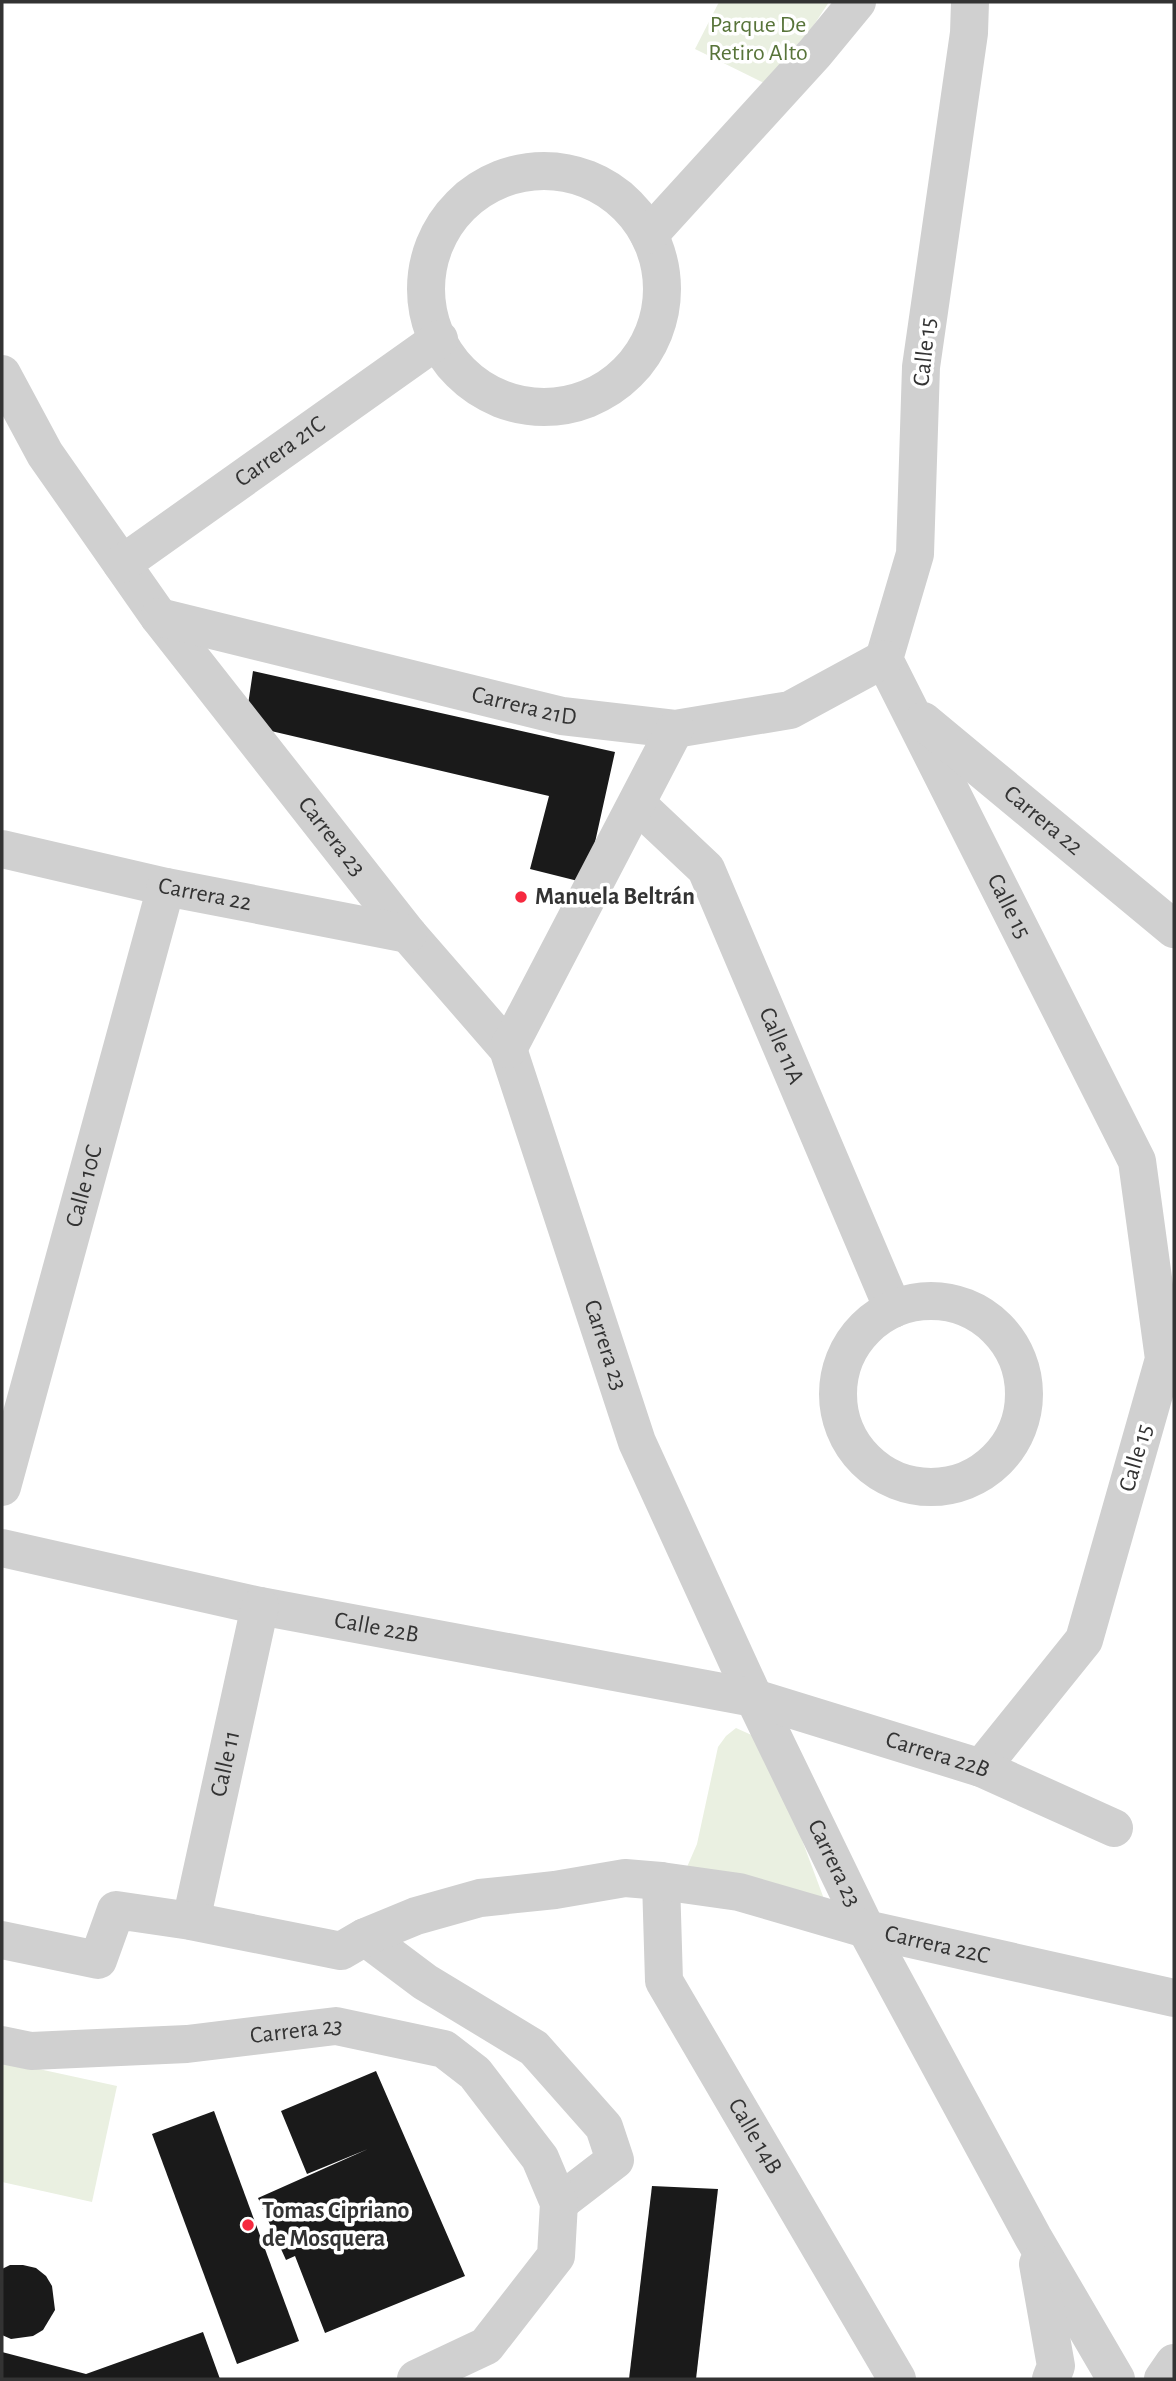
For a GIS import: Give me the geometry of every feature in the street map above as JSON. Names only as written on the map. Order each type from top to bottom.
[{"type":"street","points":[[649,235],[816,53],[857,2]]},
{"type":"street","name":"Calle 15","points":[[970,2],[969,33],[922,366],[915,554],[884,659],[1137,1161],[1164,1359],[1084,1640],[981,1768]]},
{"type":"street","points":[[557,171],[594,182],[626,204],[649,235],[661,273],[660,312],[646,349],[622,379],[588,400],[549,408],[510,403],[475,385],[447,356],[439,339],[430,320],[426,281],[435,243],[454,211],[484,186],[520,173],[557,171]]},
{"type":"street","name":"Carrera 21C","points":[[122,564],[439,339]]},
{"type":"street","name":"Carrera 23","points":[[2,374],[45,454],[159,617],[408,934],[508,1049],[637,1442],[754,1698],[866,1929],[1033,2237],[1116,2379]]},
{"type":"street","name":"Carrera 21D","points":[[159,617],[562,716],[675,729],[790,710],[884,659]]},
{"type":"street","name":"Carrera 22","points":[[910,711],[1174,929]]},
{"type":"street","points":[[508,1049],[675,729]]},
{"type":"street","name":"Calle 11A","points":[[637,804],[706,869],[893,1309]]},
{"type":"street","name":"Carrera 22","points":[[2,849],[166,887],[408,934]]},
{"type":"street","name":"Calle 10C","points":[[2,1487],[166,887]]},
{"type":"street","points":[[916,1301],[940,1301],[964,1306],[985,1318],[1003,1335],[1016,1356],[1023,1379],[1024,1403],[1018,1427],[1007,1448],[990,1466],[969,1479],[946,1486],[922,1486],[899,1481],[877,1469],[859,1452],[847,1432],[839,1409],[839,1384],[844,1360],[855,1339],[872,1321],[893,1309],[916,1301]]},
{"type":"street","name":"Calle 22B","points":[[2,1548],[260,1606],[754,1698]]},
{"type":"street","name":"Calle 11","points":[[191,1921],[260,1606]]},
{"type":"street","name":"Carrera 22B","points":[[754,1698],[981,1768],[1114,1828]]},
{"type":"street","points":[[2,1940],[98,1960],[116,1910],[191,1921],[341,1951],[365,1937],[416,1916],[480,1898],[555,1890],[625,1878],[661,1881]]},
{"type":"street","name":"Carrera 22C","points":[[661,1881],[739,1892],[866,1929],[1174,1998]]},
{"type":"street","name":"Calle 14B","points":[[661,1881],[664,1982],[897,2379]]},
{"type":"street","points":[[365,1937],[425,1982],[534,2048],[604,2127],[615,2160],[559,2203]]},
{"type":"street","name":"Carrera 23","points":[[2,2045],[31,2051],[187,2044],[336,2025],[444,2049],[475,2073],[540,2158],[559,2203],[556,2256],[486,2346],[416,2379]]},
{"type":"street","points":[[1033,2237],[1056,2366],[1051,2379]]},
{"type":"street","points":[[1163,2379],[1174,2363]]},
{"type":"green space","name":"Parque De Retiro Alto","points":[[719,2],[829,2],[794,55],[766,84],[695,49]]},
{"type":"green space","points":[[736,1728],[756,1737],[786,1797],[827,1907],[687,1867],[697,1844],[718,1747]]},
{"type":"green space","points":[[2,2061],[117,2086],[92,2202],[2,2182]]},
{"type":"building","name":"Manuela Beltrán","points":[[253,671],[615,752],[586,883],[530,869],[549,796],[245,725]]},
{"type":"building","points":[[376,2071],[465,2276],[325,2333],[295,2256],[286,2260],[258,2198],[368,2149],[307,2174],[281,2111]]},
{"type":"building","points":[[214,2111],[299,2341],[237,2364],[152,2134]]},
{"type":"building","points":[[652,2186],[718,2189],[696,2379],[629,2379]]},
{"type":"building","points":[[10,2265],[36,2268],[46,2276],[52,2286],[55,2310],[43,2330],[33,2336],[11,2339],[2,2335],[2,2269]]},
{"type":"building","points":[[203,2332],[220,2379],[2,2379],[2,2352],[86,2374]]},
{"type":"place","name":"Manuela Beltrán","points":[[521,897]]},
{"type":"place","name":"Tomas Cipriano de Mosquera","points":[[248,2225]]}]
